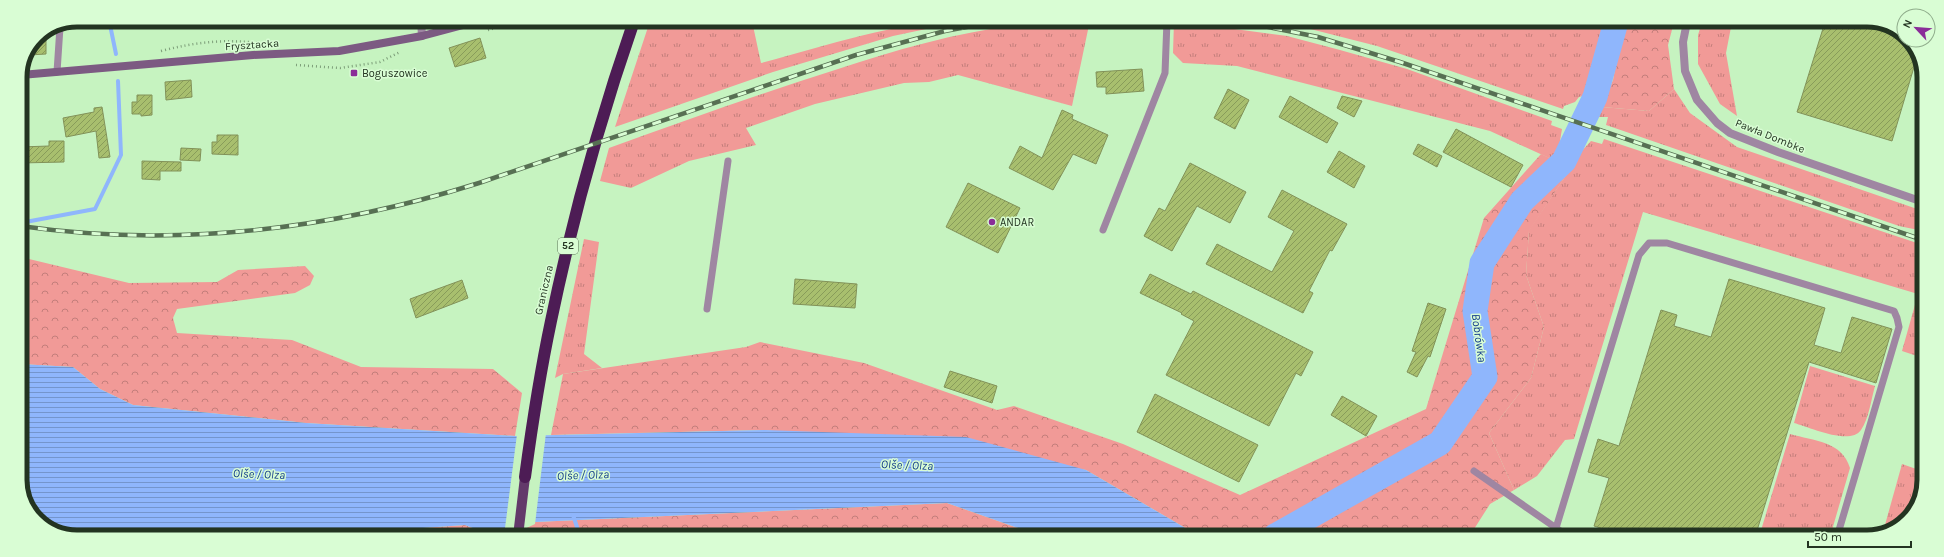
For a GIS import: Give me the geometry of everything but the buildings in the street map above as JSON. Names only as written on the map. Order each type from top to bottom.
[{"type":"highway","name":"Graniczna","points":[[525,477],[538,387],[564,264],[600,127],[632,27]]},
{"type":"main road","points":[[519,530],[525,477]]},
{"type":"street","points":[[421,27],[422,36]]},
{"type":"street","name":"Frysztacka","points":[[27,74],[253,56],[339,51],[422,36],[456,27]]},
{"type":"street","name":"Pawła Dombke","points":[[1686,27],[1683,42],[1684,71],[1698,100],[1717,123],[1730,133],[1778,152],[1917,200]]},
{"type":"lane","points":[[1103,230],[1165,73],[1167,27]]},
{"type":"lane","points":[[57,72],[60,30]]},
{"type":"lane","points":[[706,309],[728,161]]},
{"type":"lane","points":[[1556,528],[1638,255],[1649,243],[1667,243],[1894,311],[1898,318],[1899,326],[1839,530]]},
{"type":"lane","points":[[1474,471],[1559,530]]},
{"type":"path","points":[[294,65],[340,68],[380,62],[399,52]]},
{"type":"green space","points":[[648,27],[753,27],[761,63],[836,42],[887,30],[903,27],[936,27],[893,36],[773,72],[615,127]]},
{"type":"green space","points":[[1003,27],[1089,27],[1072,106],[958,75],[929,82],[904,83],[815,104],[746,128],[756,145],[689,161],[631,188],[600,181],[609,148],[862,61],[918,45]]},
{"type":"green space","points":[[1123,27],[1158,27],[1157,29]]},
{"type":"green space","points":[[1174,27],[1219,27],[1287,36],[1407,69],[1552,121],[1551,125],[1562,129],[1559,147],[1578,155],[1591,141],[1602,144],[1604,139],[1917,243],[1917,294],[1643,212],[1574,439],[1565,440],[1537,476],[1514,490],[1489,433],[1531,378],[1544,327],[1526,275],[1529,230],[1571,168],[1490,131],[1237,66],[1183,63],[1173,53]]},
{"type":"green space","points":[[1303,27],[1609,27],[1592,88],[1587,95],[1579,97],[1575,102],[1564,106],[1563,109],[1377,46]]},
{"type":"green space","points":[[1623,27],[1673,27],[1668,45],[1674,89],[1649,111],[1602,107],[1613,80]]},
{"type":"green space","points":[[1700,27],[1731,27],[1726,53],[1737,116],[1720,104],[1698,64],[1698,35]]},
{"type":"green space","points":[[1674,89],[1690,113],[1737,147],[1917,209],[1917,230],[1899,226],[1606,125],[1608,117],[1599,117],[1602,107],[1649,111]]},
{"type":"green space","points":[[1541,154],[1571,168],[1529,231],[1526,275],[1544,327],[1531,378],[1489,433],[1514,490],[1490,504],[1473,530],[1189,530],[1086,470],[765,430],[551,435],[563,374],[746,347],[760,342],[864,363],[997,410],[1014,406],[1123,444],[1240,495],[1426,409],[1484,218]]},
{"type":"green space","points":[[584,239],[599,242],[584,354],[602,368],[563,374],[555,378]]},
{"type":"green space","points":[[29,259],[129,283],[217,282],[238,270],[305,266],[314,276],[310,285],[295,293],[177,309],[173,318],[177,333],[292,340],[361,367],[493,369],[522,393],[515,436],[306,423],[133,405],[100,389],[73,367],[27,364],[27,262]]},
{"type":"green space","points":[[1917,298],[1917,356],[1902,351]]},
{"type":"green space","points":[[1810,366],[1875,386],[1866,420],[1861,430],[1856,434],[1839,436],[1794,423]]},
{"type":"green space","points":[[1790,434],[1826,444],[1841,452],[1850,468],[1832,530],[1761,530]]},
{"type":"green space","points":[[1902,464],[1917,469],[1917,486],[1909,508],[1897,520],[1885,526]]},
{"type":"green space","points":[[947,503],[1024,530],[518,530],[535,522]]},
{"type":"green space","points":[[465,525],[478,530],[395,530]]},
{"type":"water","name":"Olše / Olza","points":[[27,364],[73,367],[100,389],[133,405],[306,423],[515,436],[765,430],[966,437],[1086,470],[1189,530],[1024,530],[947,503],[535,522],[518,530],[478,530],[465,525],[395,530],[71,530],[55,525],[44,518],[35,508],[27,483]]},
{"type":"pier","points":[[546,433],[535,524],[522,530],[505,530],[517,434]]},
{"type":"waterway","points":[[110,27],[116,54]]},
{"type":"waterway","name":"Bobrówka","points":[[1286,530],[1440,443],[1485,377],[1475,311],[1482,263],[1522,201],[1564,161],[1595,97],[1615,27]]},
{"type":"waterway","points":[[27,222],[95,209],[121,155],[118,81]]},
{"type":"waterway","points":[[573,515],[578,530]]},
{"type":"railway","points":[[27,227],[78,232],[136,235],[194,234],[252,230],[309,223],[366,213],[479,183],[856,55],[945,31],[967,27]]},
{"type":"railway","points":[[1268,27],[1318,37],[1400,62],[1917,238]]},
{"type":"place","name":"Boguszowice","points":[[354,73]]},
{"type":"place","name":"ANDAR","points":[[992,222]]}]
